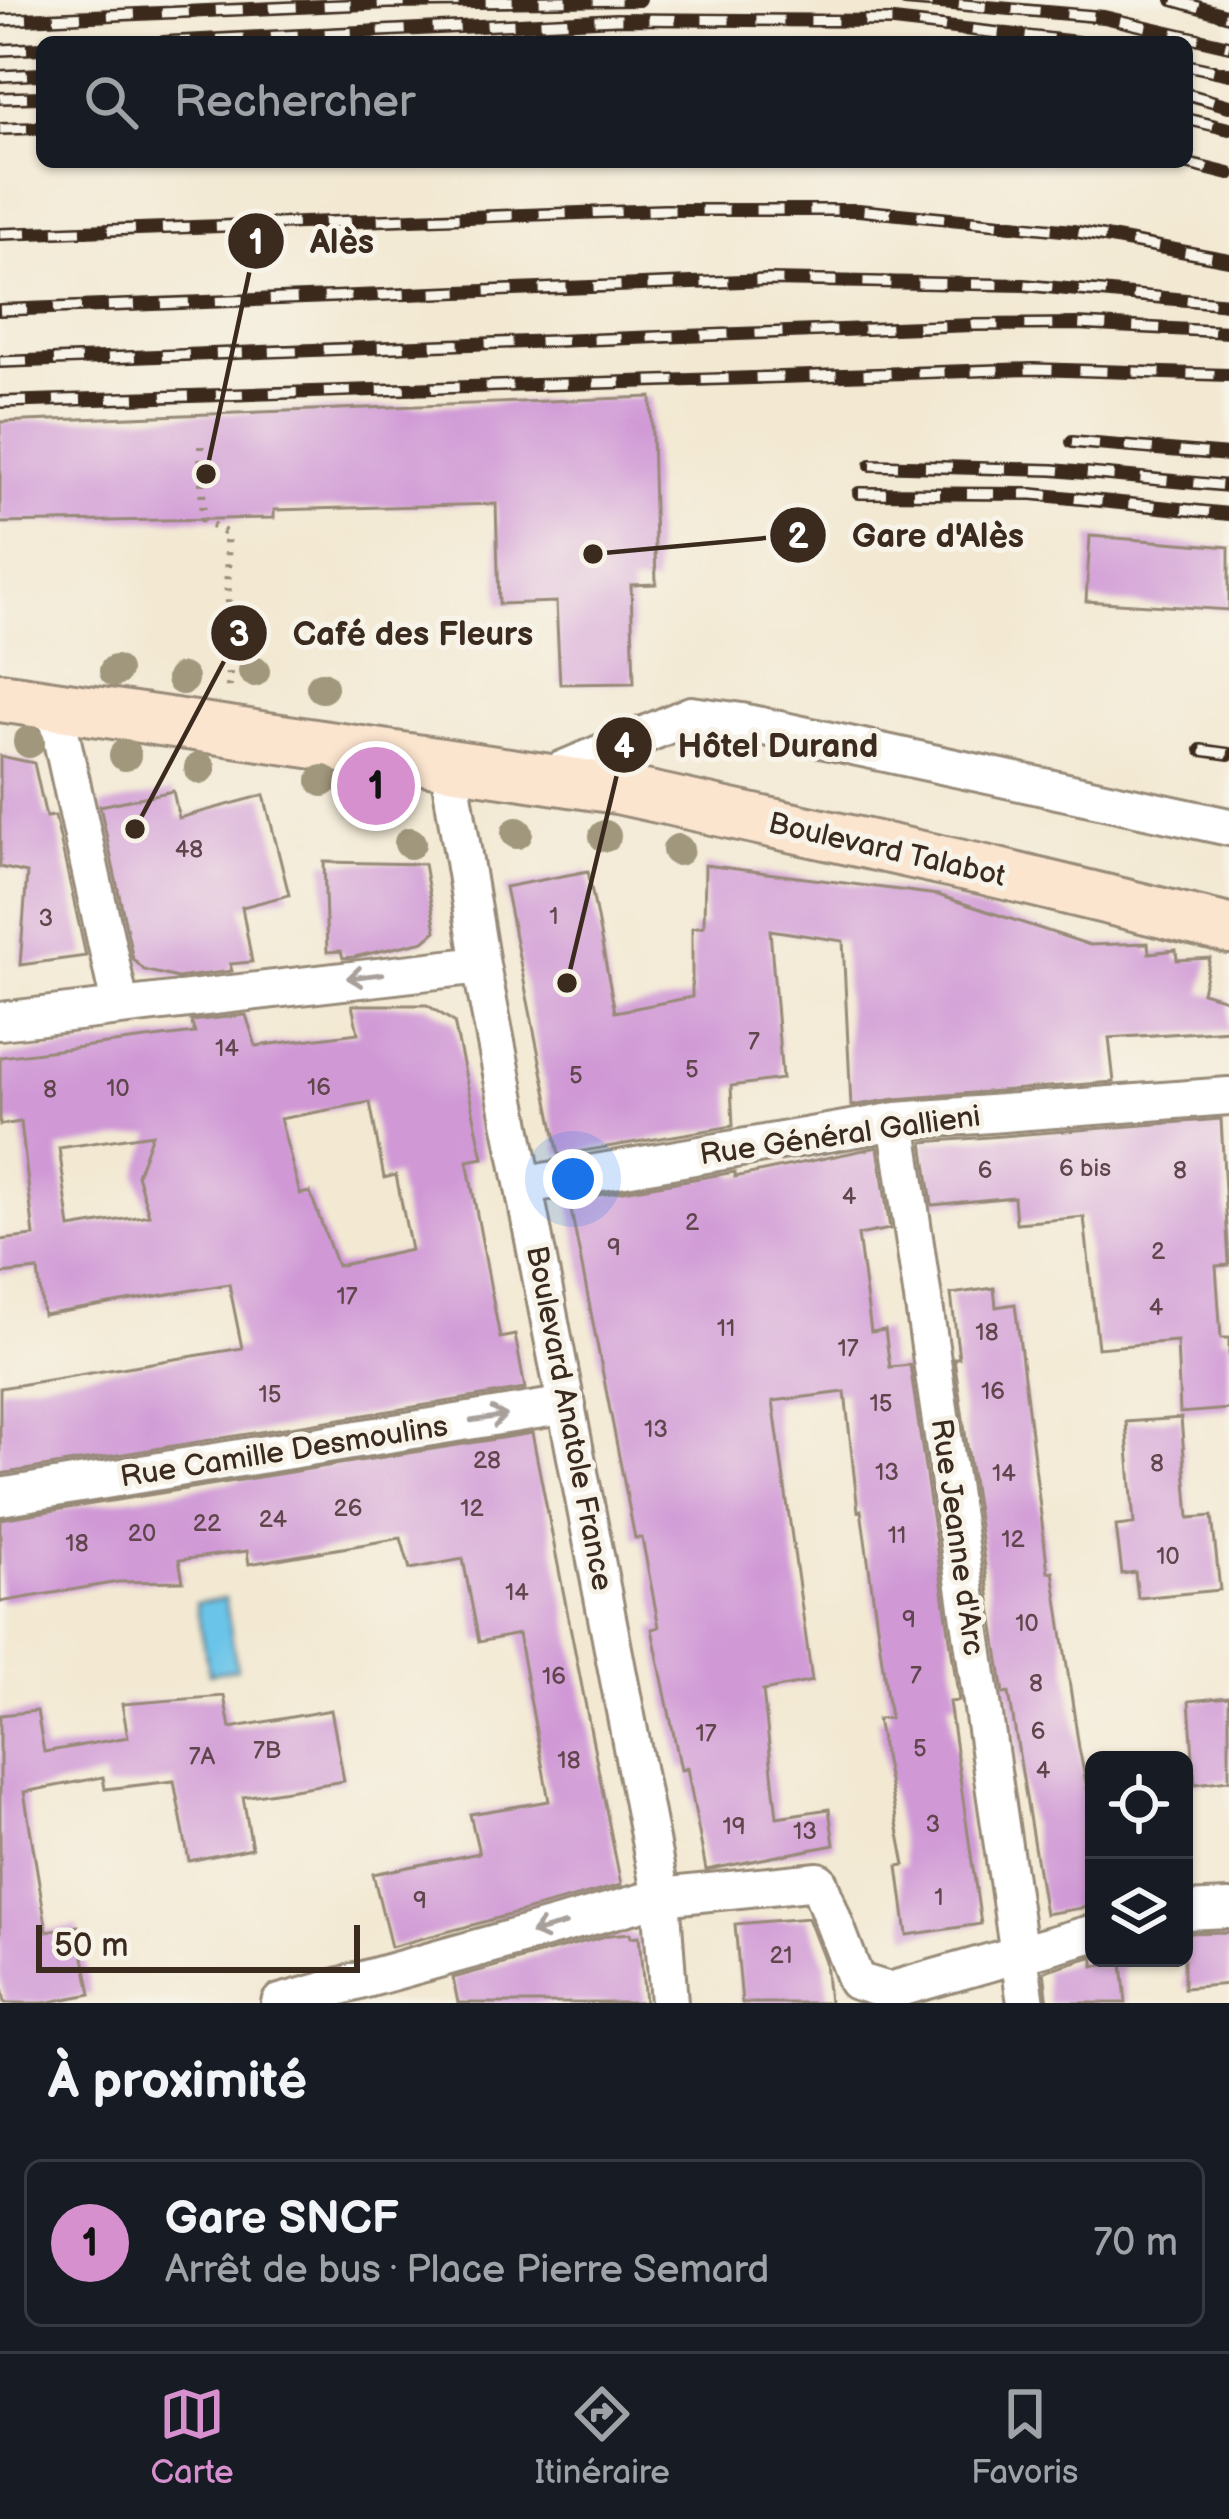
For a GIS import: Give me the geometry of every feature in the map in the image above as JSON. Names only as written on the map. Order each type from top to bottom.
[{"type":"main road","name":"Boulevard Talabot","points":[[0,697],[617,789],[981,868],[1229,929]]},
{"type":"street","points":[[54,704],[120,1005]]},
{"type":"street","points":[[543,778],[691,716],[742,722],[1229,827]]},
{"type":"street","name":"Boulevard Anatole France","points":[[448,763],[482,965],[661,1898],[669,2003]]},
{"type":"street","points":[[0,1021],[482,965]]},
{"type":"street","name":"Rue Général Gallieni","points":[[526,1185],[897,1121],[1229,1096]]},
{"type":"street","name":"Rue Jeanne d'Arc","points":[[897,1121],[1026,2003]]},
{"type":"street","name":"Rue Camille Desmoulins","points":[[0,1497],[567,1405]]},
{"type":"street","points":[[280,2003],[319,1998],[661,1898],[818,1881],[856,1981],[890,1991],[1085,1935]]},
{"type":"street","points":[[1193,1911],[1229,1909]]},
{"type":"path","points":[[201,446],[202,520],[227,534],[231,674],[221,729]]},
{"type":"water","points":[[225,1598],[237,1669],[209,1674],[196,1603]]},
{"type":"building","points":[[651,397],[656,584],[631,585],[634,683],[560,684],[556,602],[499,604],[496,504],[274,510],[274,518],[0,523],[0,422]]},
{"type":"building","points":[[1090,536],[1229,547],[1229,610],[1086,601]]},
{"type":"building","points":[[0,756],[34,763],[46,817],[55,816],[86,956],[20,965],[27,873],[0,867]]},
{"type":"building","points":[[173,791],[179,818],[264,795],[289,895],[242,907],[252,962],[230,964],[232,971],[177,978],[144,970],[133,959],[100,806]]},
{"type":"building","points":[[324,862],[424,864],[436,931],[424,941],[354,957],[327,952]]},
{"type":"building","points":[[705,865],[938,895],[1090,945],[1148,943],[1149,953],[1176,950],[1177,960],[1210,958],[1202,992],[1229,1000],[1229,1030],[1109,1038],[1114,1082],[851,1106],[843,941],[770,930],[782,1079],[731,1086],[733,1126],[559,1155],[505,887],[588,871],[615,1012],[692,997],[692,928],[704,926]]},
{"type":"building","points":[[352,1005],[427,1005],[454,1022],[483,1158],[467,1161],[500,1338],[515,1335],[525,1389],[0,1474],[0,1388],[242,1348],[229,1284],[43,1315],[38,1270],[0,1274],[0,1240],[34,1236],[21,1122],[0,1125],[0,1057],[195,1033],[191,1021],[246,1015],[256,1046],[358,1033]],"holes":[[[370,1102],[384,1178],[396,1175],[411,1250],[337,1266],[310,1192],[300,1194],[280,1119]],[[152,1134],[137,1175],[149,1215],[70,1228],[59,1148]]]},
{"type":"building","points":[[1221,1119],[1229,1265],[1216,1266],[1221,1338],[1229,1338],[1229,1409],[1180,1413],[1177,1341],[1098,1348],[1084,1217],[1016,1223],[1014,1197],[932,1205],[923,1142]]},
{"type":"building","points":[[878,1147],[890,1229],[858,1235],[871,1332],[885,1330],[890,1367],[910,1365],[959,1701],[949,1702],[981,1924],[907,1935],[898,1866],[905,1865],[877,1719],[890,1718],[845,1392],[773,1401],[812,1681],[763,1691],[777,1817],[829,1809],[834,1845],[706,1870],[687,1768],[681,1770],[652,1629],[659,1627],[642,1538],[635,1538],[569,1200],[735,1172],[735,1177]]},
{"type":"building","points":[[994,1288],[996,1307],[1015,1304],[1048,1572],[1053,1571],[1085,1777],[1085,1907],[1045,1914],[1009,1693],[1004,1694],[954,1358],[959,1358],[951,1294]]},
{"type":"building","points":[[1181,1418],[1189,1518],[1212,1516],[1220,1590],[1138,1598],[1135,1572],[1122,1574],[1116,1526],[1134,1524],[1126,1422]]},
{"type":"building","points":[[532,1433],[621,1885],[391,1947],[373,1874],[479,1853],[470,1814],[549,1801],[518,1634],[479,1642],[463,1559],[410,1569],[401,1538],[249,1564],[247,1551],[179,1560],[183,1581],[118,1582],[0,1602],[0,1519]]},
{"type":"building","points":[[224,1696],[230,1728],[331,1710],[344,1781],[243,1797],[252,1848],[189,1861],[174,1781],[105,1789],[103,1777],[24,1792],[47,1931],[78,1926],[91,1994],[45,2003],[5,2003],[0,1976],[0,1715],[37,1711],[44,1752],[128,1737],[122,1704]]},
{"type":"building","points":[[1229,1697],[1229,1780],[1195,1784],[1189,1701]]},
{"type":"building","points":[[808,1918],[825,1962],[829,2003],[742,2003],[735,1924]]},
{"type":"building","points":[[1229,1932],[1229,1984],[1184,1988],[1184,1967],[1193,1967],[1193,1933]]},
{"type":"building","points":[[630,1933],[639,1936],[645,2003],[458,2003],[453,1978]]},
{"type":"building","points":[[1085,1959],[1085,1967],[1122,1967],[1126,2003],[1048,2003],[1044,1971]]},
{"type":"railway","points":[[0,20],[389,3],[639,0]]},
{"type":"railway","points":[[905,0],[1104,17],[1186,36]]},
{"type":"railway","points":[[1173,0],[1229,16]]},
{"type":"railway","points":[[281,36],[616,19],[893,21],[1025,36]]},
{"type":"railway","points":[[1193,38],[1229,46]]},
{"type":"railway","points":[[0,50],[36,48]]},
{"type":"railway","points":[[1193,66],[1229,74]]},
{"type":"railway","points":[[0,76],[36,74]]},
{"type":"railway","points":[[1193,96],[1229,106]]},
{"type":"railway","points":[[0,98],[36,97]]},
{"type":"railway","points":[[1193,120],[1229,129]]},
{"type":"railway","points":[[0,129],[36,128]]},
{"type":"railway","points":[[1193,165],[1229,174]]},
{"type":"railway","points":[[0,234],[664,210],[858,210],[1073,231],[1229,260]]},
{"type":"railway","points":[[0,310],[768,280],[1024,285],[1229,304]]},
{"type":"railway","points":[[0,362],[973,325],[1077,324],[1229,332]]},
{"type":"railway","points":[[0,402],[1033,369],[1229,375]]},
{"type":"railway","points":[[1072,442],[1229,455]]},
{"type":"railway","points":[[871,465],[1053,470],[1229,486]]},
{"type":"railway","points":[[859,493],[1032,494],[1229,514]]},
{"type":"railway","points":[[1201,750],[1229,754]]},
{"type":"place","name":"Alès","points":[[206,474]]},
{"type":"place","name":"Gare d'Alès","points":[[593,554]]},
{"type":"place","name":"Gare SNCF","points":[[376,786]]},
{"type":"place","name":"Café des Fleurs","points":[[135,829]]},
{"type":"place","name":"Hôtel Durand","points":[[567,983]]}]
